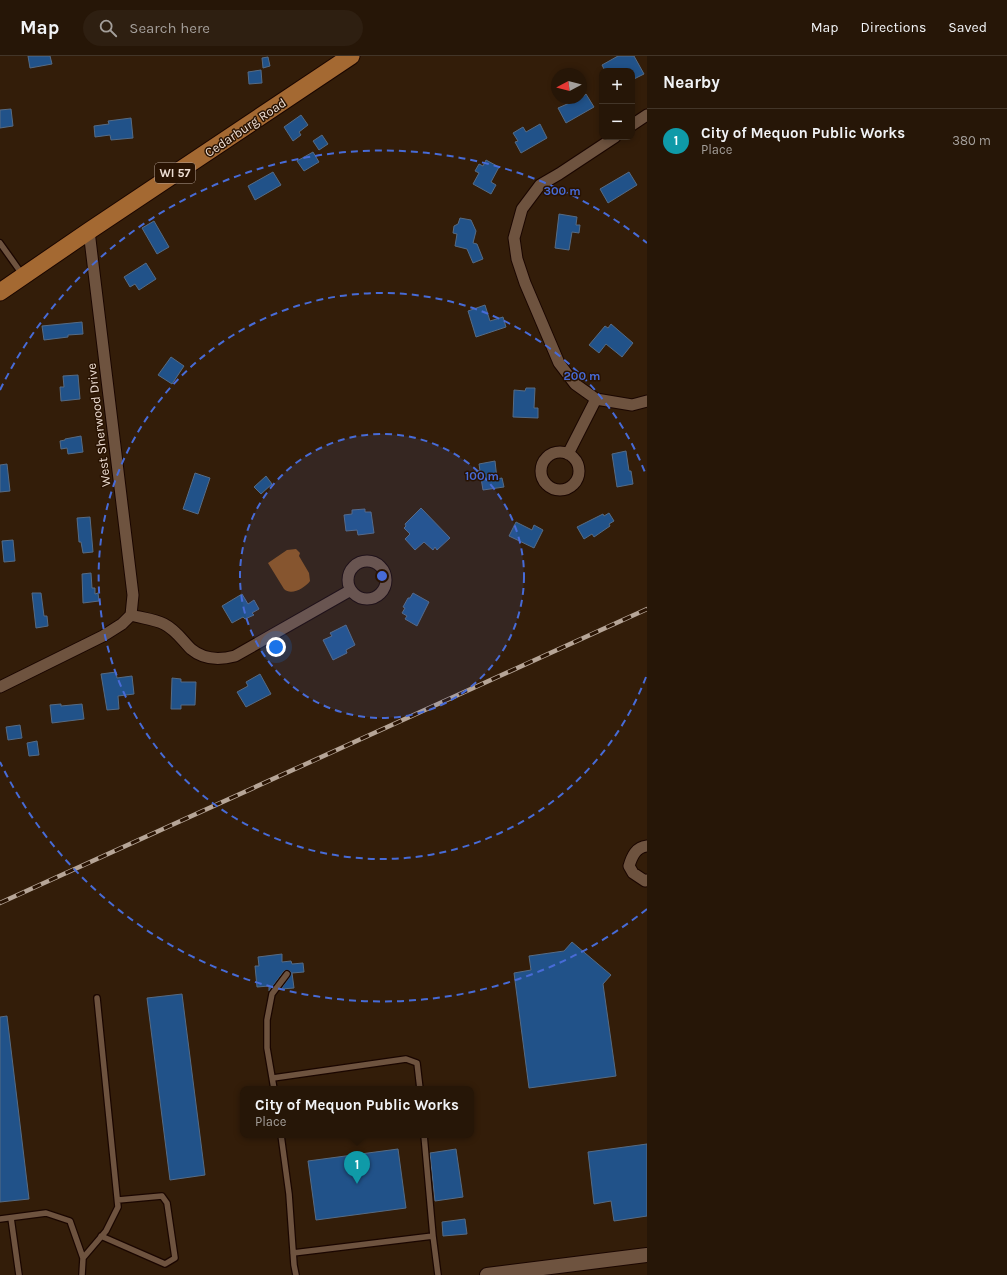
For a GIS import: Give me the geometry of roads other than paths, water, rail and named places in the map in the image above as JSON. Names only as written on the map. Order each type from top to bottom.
[{"type":"main road","name":"Cedarburg Road","points":[[0,292],[89,230],[351,56]]},
{"type":"street","points":[[635,123],[647,115]]},
{"type":"street","points":[[610,140],[540,185],[522,210],[514,238],[517,259],[525,283],[560,363],[575,384],[596,399],[632,405],[647,401]]},
{"type":"street","name":"West Sherwood Drive","points":[[89,230],[133,596],[131,615]]},
{"type":"street","points":[[568,454],[596,399]]},
{"type":"street","points":[[0,687],[103,636],[122,624],[131,615],[163,623],[177,632],[198,654],[208,658],[221,659],[235,656],[351,590]]},
{"type":"street","points":[[647,846],[643,846],[633,854],[629,866],[633,873],[645,881],[647,880]]},
{"type":"street","points":[[487,1275],[647,1255]]},
{"type":"lane","points":[[0,243],[23,276]]},
{"type":"lane","points":[[274,1086],[267,1048],[267,1020],[272,994],[287,974]]},
{"type":"lane","points":[[83,1258],[106,1231],[118,1207],[97,998]]},
{"type":"lane","points":[[273,1078],[406,1059],[417,1064],[420,1086]]},
{"type":"lane","points":[[281,1138],[289,1194],[296,1275]]},
{"type":"lane","points":[[424,1138],[438,1275]]},
{"type":"lane","points":[[101,1236],[165,1264],[175,1258],[167,1203],[162,1196],[118,1200]]},
{"type":"lane","points":[[0,1219],[46,1213],[70,1221],[83,1258],[82,1275]]},
{"type":"lane","points":[[11,1218],[19,1275]]},
{"type":"lane","points":[[294,1253],[433,1236]]},
{"type":"railway","points":[[0,903],[647,609]]},
{"type":"place","name":"City of Mequon Public Works","points":[[357,1184]]}]
